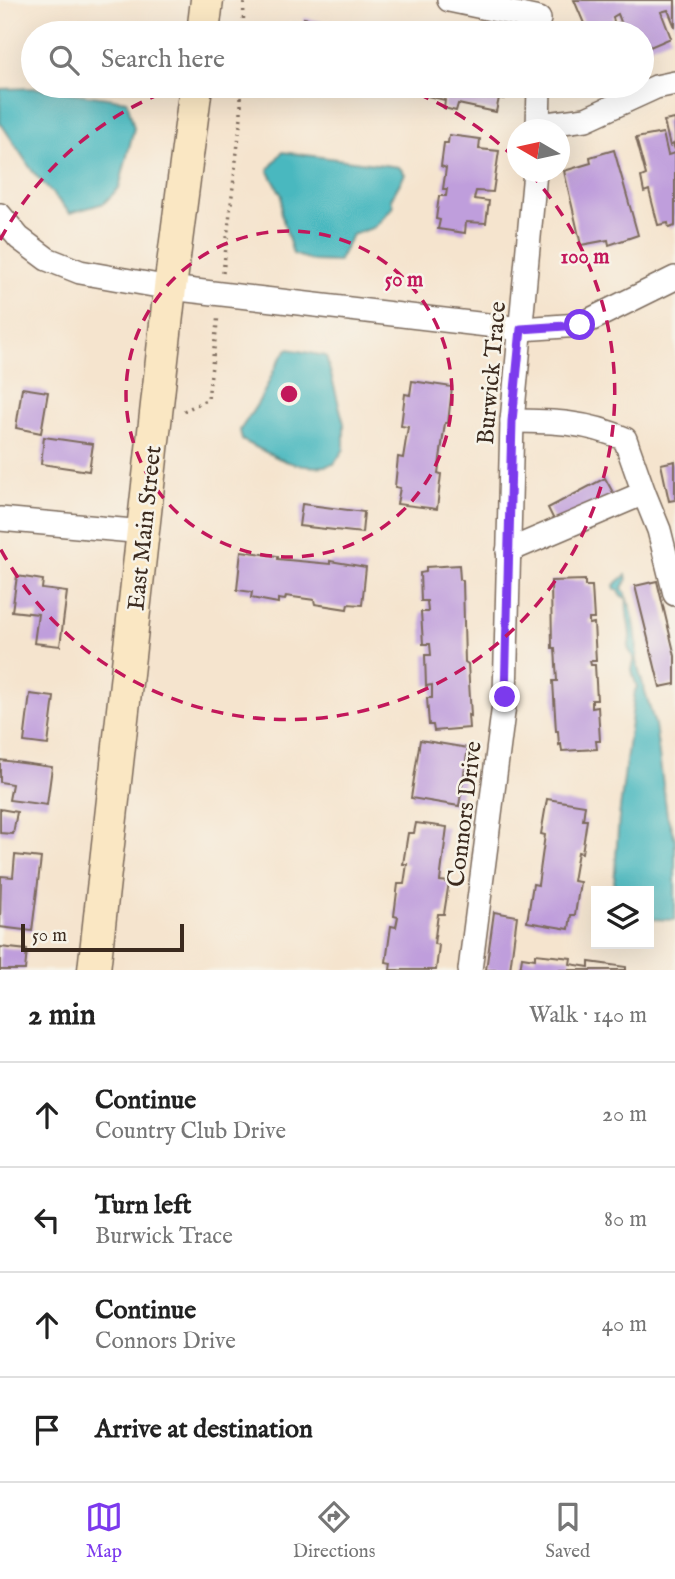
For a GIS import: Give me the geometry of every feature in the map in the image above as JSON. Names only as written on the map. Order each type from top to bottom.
[{"type":"main road","points":[[204,21],[207,0]]},
{"type":"main road","name":"East Main Street","points":[[94,970],[170,288],[194,98]]},
{"type":"street","points":[[449,0],[537,17]]},
{"type":"street","points":[[654,89],[675,83]]},
{"type":"street","points":[[538,119],[539,98]]},
{"type":"street","points":[[570,122],[586,119],[633,98]]},
{"type":"street","name":"Burwick Trace","points":[[507,580],[512,421],[534,182]]},
{"type":"street","points":[[0,215],[19,238],[47,259],[80,272],[170,288],[521,329],[580,325],[675,278]]},
{"type":"street","points":[[512,421],[556,421],[604,430],[625,439],[659,530],[675,594]]},
{"type":"street","points":[[508,551],[644,493]]},
{"type":"street","points":[[0,519],[144,532]]},
{"type":"street","name":"Connors Drive","points":[[470,970],[505,697],[507,580]]},
{"type":"path","points":[[243,21],[244,0]]},
{"type":"path","points":[[179,413],[208,399],[242,98]]},
{"type":"water","points":[[21,88],[21,98],[106,98],[127,101],[134,128],[119,188],[104,203],[70,213],[33,172],[0,122],[0,89]]},
{"type":"water","points":[[282,152],[399,167],[405,174],[391,199],[393,207],[375,227],[352,235],[338,262],[313,261],[293,254],[281,213],[282,196],[268,170]]},
{"type":"water","points":[[288,349],[326,356],[344,424],[344,449],[334,464],[310,467],[298,465],[242,440],[240,430]]},
{"type":"water","points":[[626,575],[627,579],[622,588],[627,599],[620,595],[619,590],[615,589],[614,585]]},
{"type":"water","points":[[627,599],[634,623],[636,661],[655,725],[667,815],[675,839],[675,920],[654,919],[654,886],[614,884],[619,817],[637,688],[632,670],[634,659],[628,648],[630,636]]},
{"type":"building","points":[[574,0],[675,0],[675,27],[668,10],[661,12],[671,38],[654,45],[654,21],[621,21],[618,14],[613,17],[614,21],[583,21]]},
{"type":"building","points":[[436,98],[499,98],[496,112],[458,104],[456,111],[444,108],[445,100]]},
{"type":"building","points":[[675,119],[675,150],[673,144],[670,146],[664,121]]},
{"type":"building","points":[[663,133],[668,155],[675,153],[675,226],[669,228],[668,223],[658,225],[649,190],[644,192],[641,177],[646,175],[636,138]]},
{"type":"building","points":[[449,135],[480,139],[479,149],[499,151],[493,192],[476,191],[474,199],[489,201],[486,223],[466,222],[465,233],[438,229],[440,220],[436,219],[439,196],[446,196],[447,189],[443,189],[446,168],[441,166],[444,143],[448,143]]},
{"type":"building","points":[[614,150],[638,235],[609,245],[608,240],[581,245],[567,182],[570,182],[570,169],[591,163],[590,157]]},
{"type":"building","points":[[412,381],[452,387],[438,473],[441,474],[437,509],[397,504],[400,488],[395,487],[398,457],[403,458],[408,427],[401,426],[405,394],[410,395]]},
{"type":"building","points":[[22,388],[48,392],[41,433],[16,428]]},
{"type":"building","points":[[44,437],[93,444],[89,471],[41,464]]},
{"type":"building","points":[[675,461],[675,500],[669,501],[661,464]]},
{"type":"building","points":[[605,478],[616,498],[558,528],[548,508]]},
{"type":"building","points":[[302,504],[364,512],[362,533],[299,526]]},
{"type":"building","points":[[241,551],[278,556],[278,559],[330,564],[330,561],[366,567],[362,605],[348,604],[347,609],[286,596],[285,600],[278,599],[278,603],[251,598],[252,592],[237,590]]},
{"type":"building","points":[[459,565],[460,579],[463,581],[465,662],[468,664],[471,716],[468,715],[469,728],[434,731],[433,725],[429,725],[427,698],[432,698],[432,685],[426,686],[425,655],[431,655],[430,644],[423,644],[421,612],[428,612],[427,601],[421,601],[420,573],[426,572],[426,567]]},
{"type":"building","points":[[17,576],[43,580],[42,589],[67,592],[60,646],[34,643],[38,614],[12,611]]},
{"type":"building","points":[[585,580],[585,586],[592,586],[594,619],[589,619],[589,624],[594,623],[596,661],[590,661],[591,665],[595,665],[597,700],[592,700],[592,708],[598,707],[600,741],[596,741],[597,749],[562,751],[556,731],[553,681],[557,681],[555,648],[552,648],[551,581]]},
{"type":"building","points":[[657,581],[675,656],[675,684],[660,687],[635,586]]},
{"type":"building","points":[[30,694],[54,697],[48,745],[24,742]]},
{"type":"building","points":[[420,740],[468,748],[459,806],[411,798]]},
{"type":"building","points":[[0,760],[52,767],[47,805],[9,800],[12,784],[0,782]]},
{"type":"building","points":[[547,799],[585,805],[583,820],[587,820],[582,853],[578,852],[573,881],[580,882],[575,915],[571,915],[569,929],[527,922],[533,884],[538,885],[545,835],[541,834]]},
{"type":"building","points":[[0,809],[17,812],[13,834],[0,833]]},
{"type":"building","points":[[416,823],[447,827],[440,881],[449,882],[444,914],[438,914],[434,944],[439,945],[436,970],[390,970],[391,963],[386,962],[391,926],[396,927],[398,917],[394,916],[398,884],[404,884],[407,864],[403,864],[408,833],[414,833]]},
{"type":"building","points":[[15,855],[41,858],[32,931],[0,927],[1,876],[13,877]]},
{"type":"building","points":[[494,912],[517,916],[510,970],[486,970]]},
{"type":"building","points":[[0,947],[27,950],[25,970],[0,970]]},
{"type":"building","points":[[535,954],[571,958],[570,964],[589,967],[589,962],[626,967],[626,970],[520,970],[522,957],[535,959]]},
{"type":"route","points":[[505,697],[512,421],[521,329],[580,325]]}]
